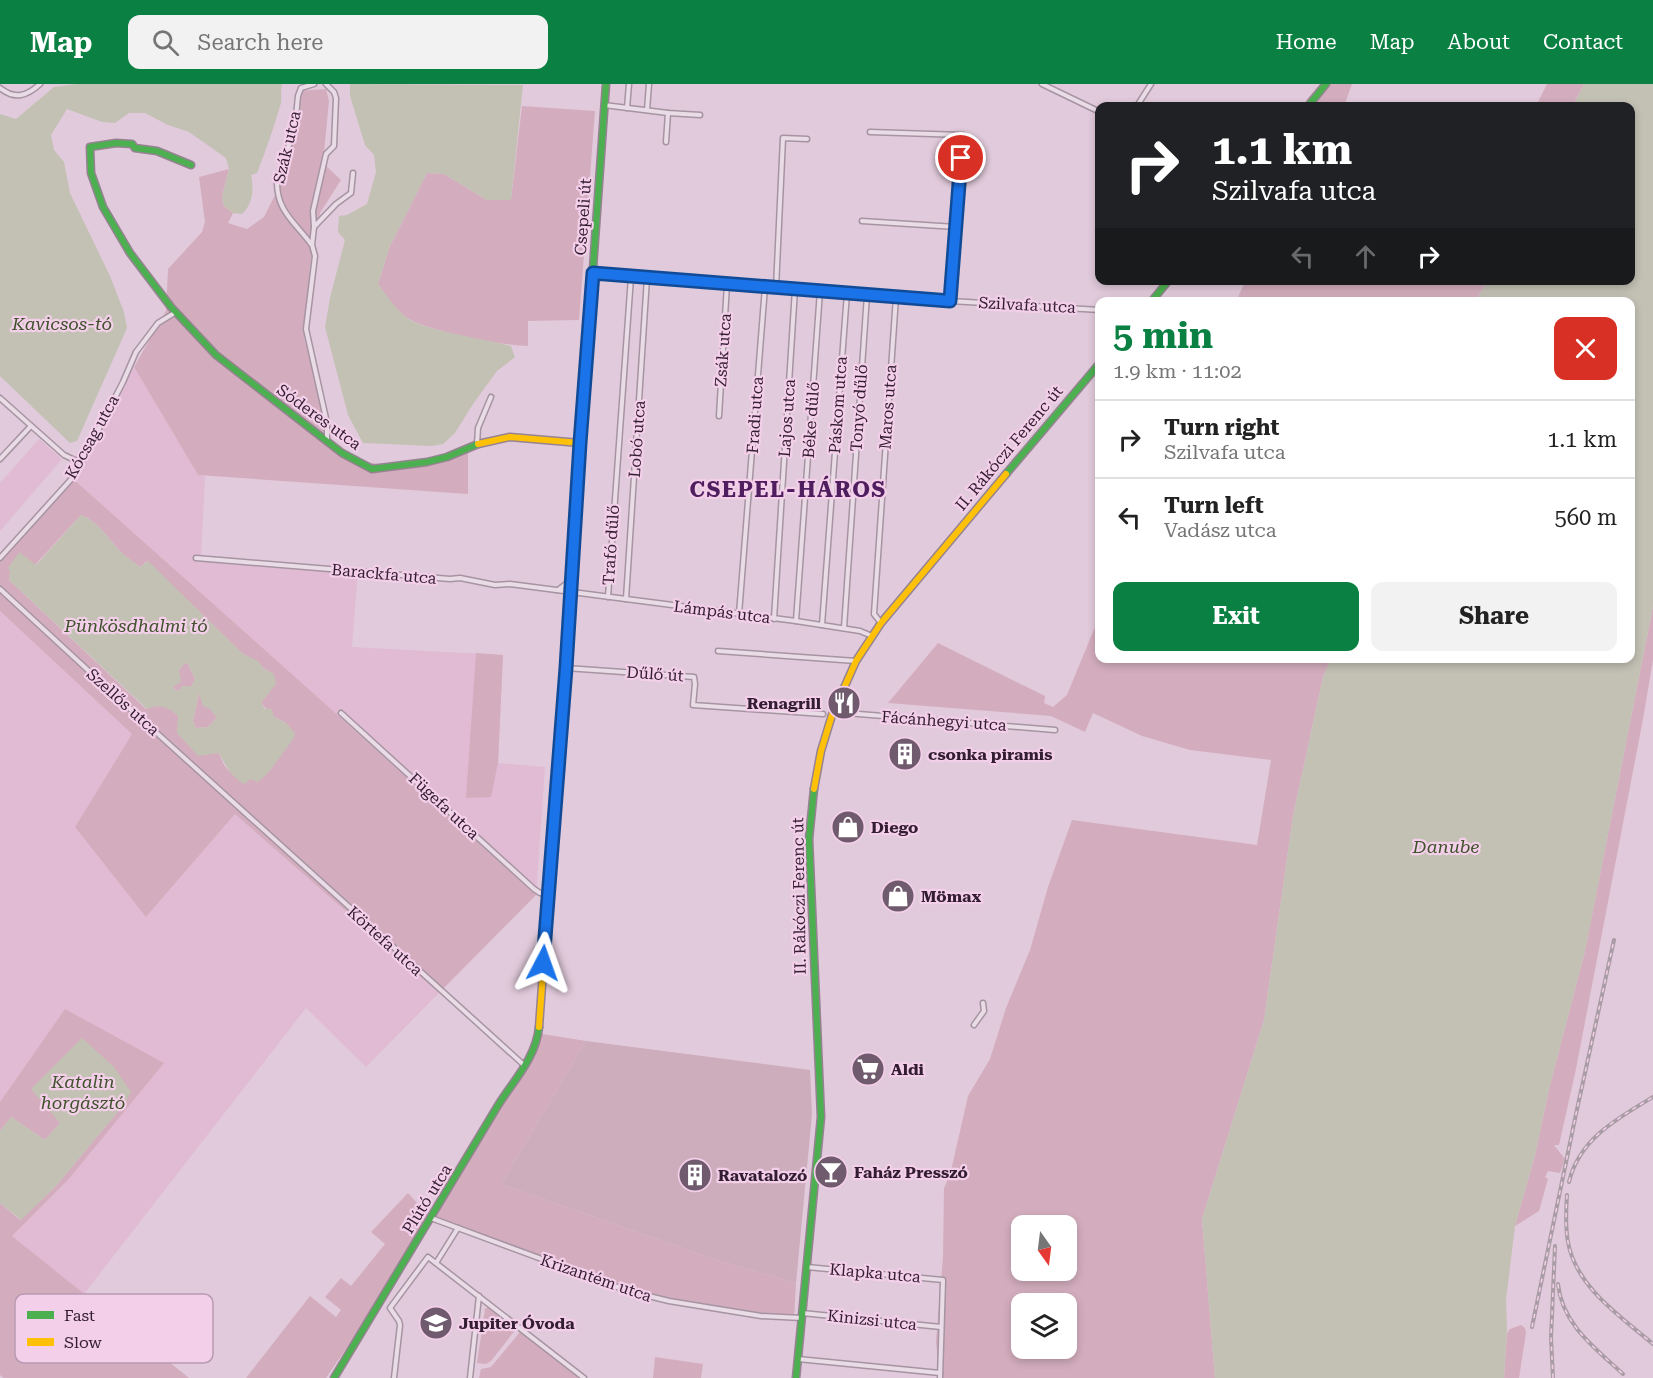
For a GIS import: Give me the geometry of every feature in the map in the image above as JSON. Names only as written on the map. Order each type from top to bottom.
[{"type":"street","points":[[0,88],[18,97],[34,90],[40,84]]},
{"type":"street","name":"Szák utca","points":[[312,245],[300,229],[290,221],[277,189],[277,180],[296,116],[297,96],[301,88],[314,84]]},
{"type":"street","points":[[326,84],[334,92],[336,98],[334,146],[326,154],[313,211],[312,245],[315,256],[306,329],[327,423],[327,440]]},
{"type":"street","name":"Csepeli út","points":[[538,1033],[566,668],[606,84]]},
{"type":"street","points":[[627,108],[629,84]]},
{"type":"street","points":[[647,111],[648,84]]},
{"type":"street","points":[[1042,84],[1095,110]]},
{"type":"street","points":[[1140,102],[1151,84]]},
{"type":"street","points":[[1311,102],[1326,84]]},
{"type":"street","points":[[604,105],[700,115]]},
{"type":"street","points":[[666,142],[668,113]]},
{"type":"street","points":[[870,132],[963,135],[950,301]]},
{"type":"street","points":[[776,288],[783,138],[807,139]]},
{"type":"street","name":"Sóderes utca","points":[[191,165],[172,156],[135,148],[132,144],[116,142],[90,147],[91,173],[103,207],[130,254],[176,312],[216,355],[342,453],[372,469],[426,462],[447,457],[477,444],[510,437],[580,443]]},
{"type":"street","points":[[314,227],[336,204],[351,193],[353,173]]},
{"type":"street","points":[[862,221],[956,227]]},
{"type":"street","name":"Szilvafa utca","points":[[593,273],[867,295],[1095,310]]},
{"type":"street","name":"Trafó dűlő","points":[[608,597],[631,277]]},
{"type":"street","name":"Lobó utca","points":[[626,599],[647,278]]},
{"type":"street","name":"Zsák utca","points":[[719,416],[727,284]]},
{"type":"street","points":[[1155,297],[1165,285]]},
{"type":"street","name":"Fradi utca","points":[[739,614],[765,287]]},
{"type":"street","name":"Lajos utca","points":[[774,618],[795,289]]},
{"type":"street","name":"Béke dűlő","points":[[796,621],[820,291]]},
{"type":"street","name":"Páskom utca","points":[[822,625],[846,293]]},
{"type":"street","name":"Tonyó dűlő","points":[[844,628],[867,295]]},
{"type":"street","name":"Maros utca","points":[[881,623],[874,614],[896,297]]},
{"type":"street","name":"Kócsag utca","points":[[0,558],[75,475],[136,352],[158,323],[176,312]]},
{"type":"street","name":"II. Rákóczi Ferenc út","points":[[796,1378],[819,1146],[821,1101],[812,942],[810,822],[816,770],[833,712],[856,661],[881,623],[1095,369]]},
{"type":"street","points":[[477,444],[478,428],[491,397]]},
{"type":"street","points":[[0,399],[64,455],[81,463]]},
{"type":"street","points":[[0,459],[30,427]]},
{"type":"street","name":"Barackfa utca","points":[[196,558],[382,574],[460,578],[495,585],[510,584],[571,592]]},
{"type":"street","points":[[557,591],[572,580]]},
{"type":"street","name":"Szellős utca","points":[[0,589],[247,814]]},
{"type":"street","name":"Lámpás utca","points":[[571,592],[844,628],[863,631],[872,636]]},
{"type":"street","points":[[718,651],[856,661]]},
{"type":"street","name":"Dűlő út","points":[[566,668],[694,677],[693,705],[823,714]]},
{"type":"street","name":"Fácánhegyi utca","points":[[833,712],[1055,730]]},
{"type":"street","name":"Fügefa utca","points":[[341,713],[534,889],[540,893],[549,894]]},
{"type":"street","name":"Körtefa utca","points":[[247,814],[525,1066]]},
{"type":"street","points":[[974,1025],[984,1011],[983,1003]]},
{"type":"street","name":"Plútó utca","points":[[334,1378],[465,1163],[504,1094],[525,1066],[536,1047],[538,1033]]},
{"type":"street","name":"Krizantém utca","points":[[431,1218],[628,1291],[669,1301],[761,1316],[802,1315]]},
{"type":"street","points":[[436,1263],[458,1228]]},
{"type":"street","points":[[394,1378],[400,1325],[390,1308],[428,1257],[584,1378]]},
{"type":"street","name":"Klapka utca","points":[[807,1267],[943,1280],[941,1327]]},
{"type":"street","points":[[470,1378],[479,1296]]},
{"type":"street","name":"Kinizsi utca","points":[[802,1315],[941,1327]]},
{"type":"street","points":[[798,1359],[940,1376],[941,1327]]},
{"type":"shaded area","points":[[1320,84],[1352,84],[1345,102],[1312,102],[1307,99]]},
{"type":"shaded area","points":[[1547,84],[1584,84],[1575,102],[1538,102]]},
{"type":"shaded area","points":[[326,89],[329,101],[323,163],[341,180],[320,213],[310,266],[304,337],[329,437],[355,461],[390,465],[446,455],[468,445],[468,494],[198,475],[134,367],[166,311],[168,269],[202,232],[205,222],[199,177],[229,169],[222,197],[224,206],[233,213],[228,223],[247,229],[264,217],[284,177],[296,91]]},
{"type":"shaded area","points":[[522,106],[595,111],[579,320],[528,321],[528,346],[467,337],[419,324],[409,319],[396,308],[378,284],[390,246],[427,173],[444,174],[487,200],[511,200]]},
{"type":"shaded area","points":[[1243,285],[1485,285],[1478,297],[1238,297]]},
{"type":"shaded area","points":[[134,367],[198,475],[205,476],[201,558],[358,570],[352,647],[503,655],[498,763],[545,767],[536,895],[71,477]]},
{"type":"shaded area","points":[[39,439],[62,459],[0,531],[0,483]]},
{"type":"shaded area","points":[[71,477],[536,895],[439,993],[235,814],[146,917],[75,827],[132,734],[0,611],[0,561]],"holes":[[[81,515],[98,526],[123,554],[140,567],[147,561],[243,654],[274,674],[261,703],[274,717],[286,723],[277,757],[268,772],[257,777],[233,774],[224,764],[219,753],[209,754],[174,712],[161,705],[146,709],[9,580],[10,571],[35,565]]]},
{"type":"shaded area","points":[[1653,606],[1653,660],[1643,719],[1576,1069],[1559,1145],[1554,1145],[1565,1159],[1560,1173],[1548,1171],[1545,1177],[1548,1179],[1539,1211],[1515,1226],[1535,1155],[1549,1089],[1585,951]]},
{"type":"shaded area","points":[[0,611],[132,734],[75,827],[147,916],[235,814],[439,993],[366,1067],[306,1008],[84,1294],[12,1236],[68,1180],[163,1063],[65,1009],[0,1102]]},
{"type":"shaded area","points":[[1095,627],[1095,663],[1329,663],[1323,677],[1293,816],[1264,1020],[1202,1219],[1215,1378],[941,1378],[939,1375],[936,1341],[943,1257],[944,1188],[950,1175],[968,1096],[990,1059],[1006,1008],[1030,950],[1048,887],[1072,820],[1257,845],[1271,760],[1190,750],[1142,736],[1093,713],[1085,732],[1051,716],[888,703],[938,643],[1045,696],[1044,703],[1053,707],[1067,695]]},
{"type":"shaded area","points":[[476,653],[503,655],[498,763],[491,797],[466,798]]},
{"type":"shaded area","points":[[184,663],[188,664],[195,679],[191,686],[176,691],[173,687],[178,683],[179,670]]},
{"type":"shaded area","points":[[199,693],[217,718],[208,727],[196,728],[193,721]]},
{"type":"shaded area","points":[[65,1009],[164,1063],[68,1180],[12,1236],[84,1294],[15,1294],[15,1363],[170,1363],[189,1378],[4,1378],[0,1375],[0,1203],[20,1220],[55,1187],[125,1103],[60,1123],[45,1140],[11,1117],[0,1131],[0,1102]]},
{"type":"shaded area","points":[[536,1033],[586,1041],[501,1184],[717,1260],[796,1283],[794,1319],[659,1299],[568,1271],[428,1215],[532,1051]]},
{"type":"shaded area","points":[[586,1041],[810,1070],[812,1114],[796,1283],[717,1260],[501,1184]]},
{"type":"shaded area","points":[[408,1193],[428,1215],[372,1311],[326,1378],[246,1378],[310,1296],[336,1317],[341,1310],[325,1297],[341,1278],[351,1286],[385,1244],[371,1232]]},
{"type":"shaded area","points":[[488,1307],[516,1329],[491,1361],[486,1364],[477,1363],[485,1309]]},
{"type":"shaded area","points":[[1521,1325],[1525,1328],[1526,1333],[1519,1378],[1504,1378],[1507,1333],[1510,1329]]},
{"type":"shaded area","points":[[520,1332],[579,1378],[479,1378],[481,1369],[491,1367]]},
{"type":"shaded area","points":[[655,1357],[703,1364],[701,1378],[653,1378]]},
{"type":"water","name":"Kavicsos-tó","points":[[77,84],[282,84],[281,103],[257,173],[251,175],[252,196],[242,214],[233,213],[224,206],[222,197],[229,169],[226,158],[189,132],[168,125],[145,113],[129,113],[115,123],[102,122],[67,109],[51,135],[54,150],[64,162],[70,193],[110,276],[124,312],[127,328],[77,441],[70,443],[0,376],[0,114],[16,119],[54,87]]},
{"type":"water","points":[[350,84],[523,85],[511,200],[487,200],[444,174],[427,173],[390,246],[378,284],[398,310],[414,322],[511,346],[515,357],[497,371],[455,433],[443,444],[432,446],[363,443],[348,415],[325,327],[345,240],[338,232],[339,216],[347,215],[367,204],[376,172],[374,155],[365,145],[350,96]]},
{"type":"water","name":"Danube","points":[[1584,84],[1653,84],[1653,606],[1585,951],[1549,1089],[1535,1155],[1515,1226],[1506,1300],[1504,1378],[1215,1378],[1202,1219],[1264,1020],[1293,816],[1323,677],[1329,663],[1635,663],[1635,297],[1478,297],[1485,285],[1635,285],[1635,102],[1575,102]]},
{"type":"water","name":"Pünkösdhalmi tó","points":[[81,515],[98,526],[121,552],[140,567],[148,561],[243,654],[258,661],[263,668],[274,674],[276,684],[261,703],[265,709],[272,709],[274,717],[286,723],[295,733],[294,738],[269,772],[258,782],[250,779],[245,784],[233,775],[219,753],[198,756],[177,733],[178,716],[163,707],[147,709],[9,580],[8,568],[19,552],[36,565]],"holes":[[[185,663],[188,664],[195,679],[191,686],[182,686],[176,691],[173,687],[181,682],[179,670]],[[199,693],[203,706],[210,709],[217,718],[208,727],[196,728],[193,721]]]},
{"type":"water","name":"Katalin horgásztó","points":[[82,1038],[114,1067],[131,1092],[125,1103],[55,1187],[21,1220],[0,1203],[0,1131],[11,1117],[45,1140],[60,1123],[31,1089]]},
{"type":"railway","points":[[1532,1327],[1614,940]]},
{"type":"railway","points":[[1569,1182],[1581,1154],[1591,1142],[1614,1122],[1653,1097]]},
{"type":"railway","points":[[1567,1195],[1568,1242],[1580,1273],[1601,1299],[1653,1344]]},
{"type":"railway","points":[[1553,1378],[1551,1338],[1555,1246]]},
{"type":"railway","points":[[1558,1284],[1561,1298],[1573,1323],[1591,1345],[1623,1374]]},
{"type":"traffic: fast","points":[[556,793],[606,84]]},
{"type":"traffic: fast","points":[[1311,102],[1326,84]]},
{"type":"traffic: fast","points":[[191,165],[157,151],[135,148],[132,144],[116,143],[90,147],[91,173],[103,207],[130,253],[171,307],[216,355],[342,453],[372,469],[427,462],[447,457],[478,444]]},
{"type":"traffic: fast","points":[[1155,297],[1165,285]]},
{"type":"traffic: fast","points":[[1006,474],[1095,369]]},
{"type":"traffic: fast","points":[[796,1378],[821,1117],[809,839],[814,789]]},
{"type":"traffic: fast","points":[[334,1378],[497,1107],[529,1059],[539,1027]]},
{"type":"traffic: slow","points":[[478,444],[510,437],[580,443]]},
{"type":"traffic: slow","points":[[814,789],[821,751],[832,715],[856,661],[881,623],[1006,474]]},
{"type":"traffic: slow","points":[[539,1027],[556,793]]},
{"type":"place","name":"Renagrill","points":[[844,703]]},
{"type":"place","name":"csonka piramis","points":[[905,754]]},
{"type":"place","name":"Diego","points":[[848,827]]},
{"type":"place","name":"Mömax","points":[[898,896]]},
{"type":"place","name":"Aldi","points":[[868,1069]]},
{"type":"place","name":"Faház Presszó","points":[[831,1172]]},
{"type":"place","name":"Ravatalozó","points":[[695,1175]]},
{"type":"place","name":"Jupiter Óvoda","points":[[436,1323]]},
{"type":"district","name":"CSEPEL-HÁROS","points":[[788,489]]},
{"type":"route","points":[[543,963],[593,273],[950,301],[961,158]]}]
